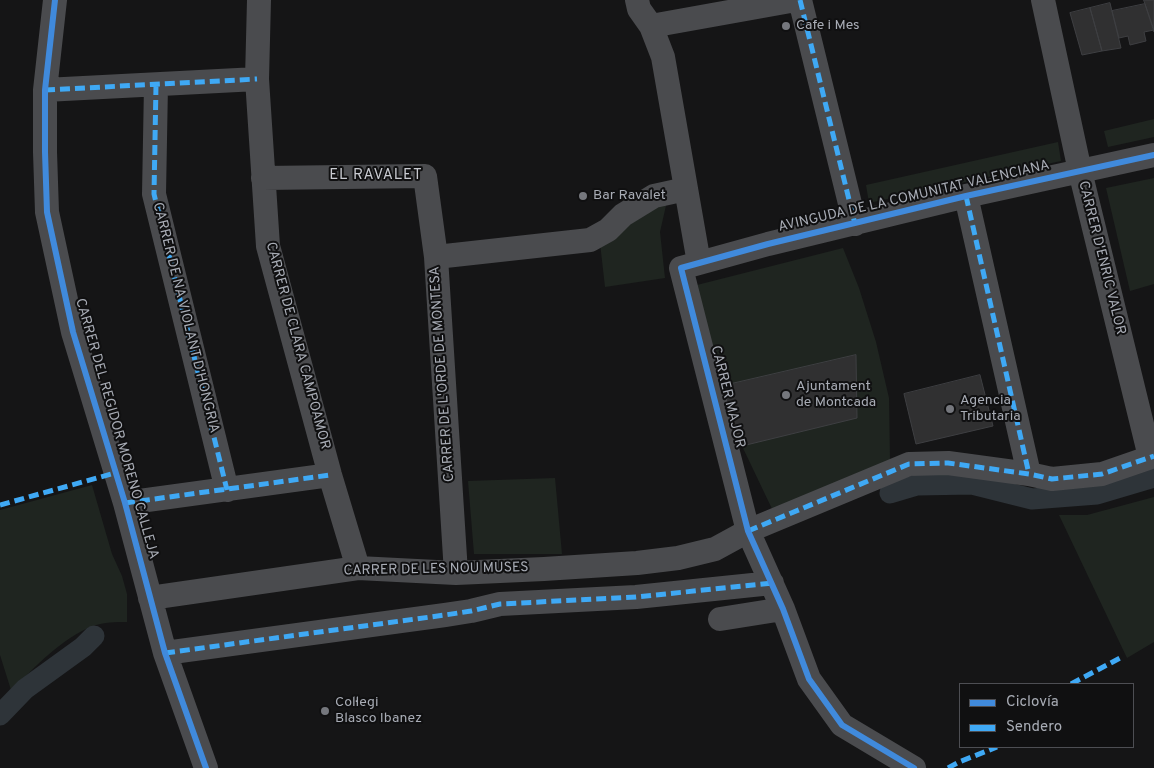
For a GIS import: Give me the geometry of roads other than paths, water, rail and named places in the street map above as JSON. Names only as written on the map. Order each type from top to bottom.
[{"type":"street","name":"CARRER DEL REGIDOR MORENO CALLEJA","points":[[55,0],[45,90],[47,212],[73,332],[125,503],[165,653],[206,768]]},
{"type":"street","name":"CARRER DE CLARA CAMPOAMOR","points":[[258,0],[257,79],[268,246],[330,474],[358,568]]},
{"type":"street","name":"CARRER MAJOR","points":[[637,0],[639,9],[651,26],[663,57],[686,189],[690,266],[748,531],[769,576]]},
{"type":"street","points":[[651,26],[796,0]]},
{"type":"street","points":[[800,0],[855,224]]},
{"type":"street","name":"CARRER D'ENRIC VALOR","points":[[1042,0],[1080,171],[1152,456]]},
{"type":"street","points":[[45,90],[257,79]]},
{"type":"street","name":"CARRER DE NA VIOLANT D'HONGRIA","points":[[156,85],[154,194],[227,490]]},
{"type":"street","name":"AVINGUDA DE LA COMUNITAT VALENCIANA","points":[[690,266],[768,244],[966,196],[1154,155]]},
{"type":"street","name":"CARRER DE L'ORDE DE MONTESA","points":[[263,178],[426,176],[436,257],[456,573]]},
{"type":"street","points":[[436,257],[590,240],[608,230],[623,215],[654,196],[686,189]]},
{"type":"street","points":[[966,196],[1030,474],[1052,479],[1102,474],[1152,456]]},
{"type":"street","name":"CARRER DE LES NOU MUSES","points":[[150,598],[358,568],[456,573],[553,569],[678,558],[715,549],[748,531],[909,464],[948,463],[1030,474]]},
{"type":"street","points":[[125,503],[330,474]]},
{"type":"street","points":[[165,653],[454,614],[500,604],[636,597],[769,576],[809,679],[842,725],[914,768]]},
{"type":"street","points":[[720,619],[783,609]]},
{"type":"waterway","points":[[890,493],[917,485],[972,484],[1032,499],[1097,494],[1154,477]]},
{"type":"waterway","points":[[0,715],[25,689],[83,647],[94,636]]},
{"type":"place","name":"Cafe i Mes","points":[[786,26]]},
{"type":"place","name":"Bar Ravalet","points":[[583,196]]},
{"type":"place","name":"Ajuntament de Montcada","points":[[786,395]]},
{"type":"place","name":"Agencia Tributaria","points":[[950,409]]},
{"type":"place","name":"Col·legi Blasco Ibanez","points":[[325,711]]},
{"type":"district","name":"EL RAVALET","points":[[376,176]]}]
